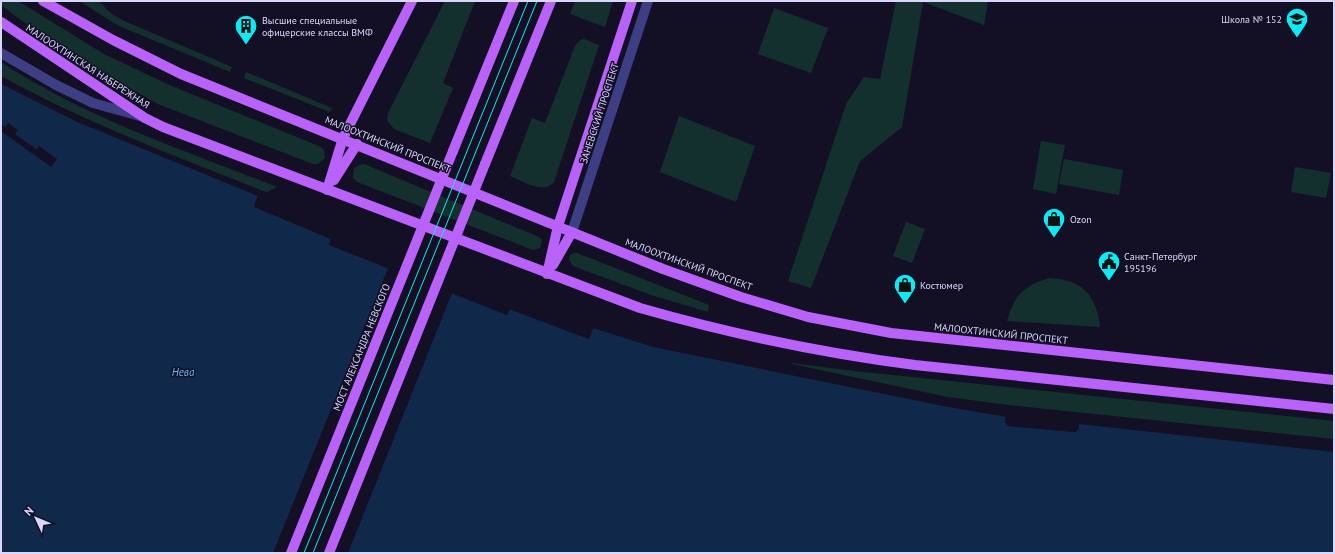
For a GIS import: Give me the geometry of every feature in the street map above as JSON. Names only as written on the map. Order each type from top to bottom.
[{"type":"main road","name":"МАЛООХТИНСКИЙ ПРОСПЕКТ","points":[[43,1],[113,40],[181,74],[343,138],[663,269],[741,297],[808,317],[891,334],[1334,380]]},
{"type":"main road","points":[[327,190],[343,138],[412,1]]},
{"type":"main road","name":"МОСТ АЛЕКСАНДРА НЕВСКОГО","points":[[291,553],[514,1]]},
{"type":"main road","points":[[329,553],[551,1]]},
{"type":"main road","points":[[548,274],[558,226],[632,1]]},
{"type":"main road","name":"МАЛООХТИНСКАЯ НАБЕРЕЖНАЯ","points":[[1,22],[145,118],[327,190]]},
{"type":"main road","points":[[327,190],[357,144]]},
{"type":"main road","points":[[327,190],[640,308],[708,327],[793,346],[851,357],[915,366],[1334,409]]},
{"type":"main road","points":[[548,274],[572,232]]},
{"type":"street","name":"ЗАНЕВСКИЙ ПРОСПЕКТ","points":[[572,232],[648,1]]},
{"type":"street","points":[[1,53],[56,85],[93,103],[145,118]]},
{"type":"green space","points":[[1,1],[18,1],[104,54],[167,84],[321,147],[324,150],[325,158],[318,164],[313,164],[158,104],[95,69],[36,31],[1,5]]},
{"type":"green space","points":[[79,1],[99,1],[108,11],[122,20],[232,67],[230,72],[119,26]]},
{"type":"green space","points":[[445,1],[475,1],[443,83],[453,88],[430,143],[394,129],[387,120],[388,113]]},
{"type":"green space","points":[[575,1],[613,1],[605,27],[570,14]]},
{"type":"green space","points":[[896,1],[988,1],[984,25],[923,2],[902,127],[860,161],[811,288],[788,281],[846,104],[864,77],[880,79]]},
{"type":"green space","points":[[774,8],[828,28],[811,73],[758,54]]},
{"type":"green space","points":[[584,39],[599,45],[554,182],[549,186],[544,187],[527,184],[510,176],[532,118],[545,123],[575,46],[580,40]]},
{"type":"green space","points":[[1,62],[66,100],[136,132],[277,187],[267,192],[261,190],[162,151],[97,123],[32,93],[1,76]]},
{"type":"green space","points":[[246,72],[332,108],[330,112],[244,78]]},
{"type":"green space","points":[[679,116],[755,146],[736,202],[660,172]]},
{"type":"green space","points":[[1041,141],[1065,145],[1056,194],[1033,189]]},
{"type":"green space","points":[[1064,159],[1123,170],[1119,195],[1059,184]]},
{"type":"green space","points":[[364,164],[539,237],[542,240],[540,248],[533,250],[357,182],[353,178],[354,168]]},
{"type":"green space","points":[[1295,167],[1331,173],[1326,198],[1291,192]]},
{"type":"green space","points":[[906,222],[925,229],[912,263],[893,256]]},
{"type":"green space","points":[[574,253],[709,305],[708,312],[651,295],[573,266],[569,259],[570,255]]},
{"type":"green space","points":[[1049,278],[1061,279],[1070,282],[1079,286],[1085,291],[1095,306],[1100,327],[1007,321],[1013,304],[1021,293],[1033,284]]},
{"type":"green space","points":[[792,363],[854,371],[1334,421],[1334,439],[1008,405],[948,397]]},
{"type":"water","name":"Нева","points":[[1,84],[75,121],[258,196],[254,207],[331,239],[329,245],[507,315],[509,309],[589,339],[593,328],[653,347],[943,406],[1006,417],[1005,422],[1009,426],[1075,432],[1078,430],[1079,424],[1334,452],[1334,553],[1,553]]},
{"type":"pier","points":[[8,123],[18,130],[15,134],[36,149],[39,146],[57,159],[51,167],[1,131],[1,124],[5,127]]},
{"type":"pier","points":[[258,196],[260,197],[256,205],[332,237],[331,243],[506,312],[510,307],[588,336],[591,327],[593,328],[589,339],[510,309],[507,315],[452,293],[348,553],[273,553],[388,268],[329,245],[331,239],[254,206]]},
{"type":"pier","points":[[1006,417],[1008,417],[1009,424],[1075,430],[1077,424],[1079,424],[1078,430],[1075,432],[1008,426],[1005,422]]},
{"type":"tram line","points":[[304,553],[528,1]]},
{"type":"tram line","points":[[313,553],[537,1]]},
{"type":"place","name":"Школа № 152","points":[[1297,38]]},
{"type":"place","name":"Высшие специальные офицерские классы ВМФ","points":[[246,46]]},
{"type":"place","name":"Ozon","points":[[1054,238]]},
{"type":"place","name":"Санкт-Петербург 195196","points":[[1109,282]]},
{"type":"place","name":"Костюмер","points":[[905,304]]}]
